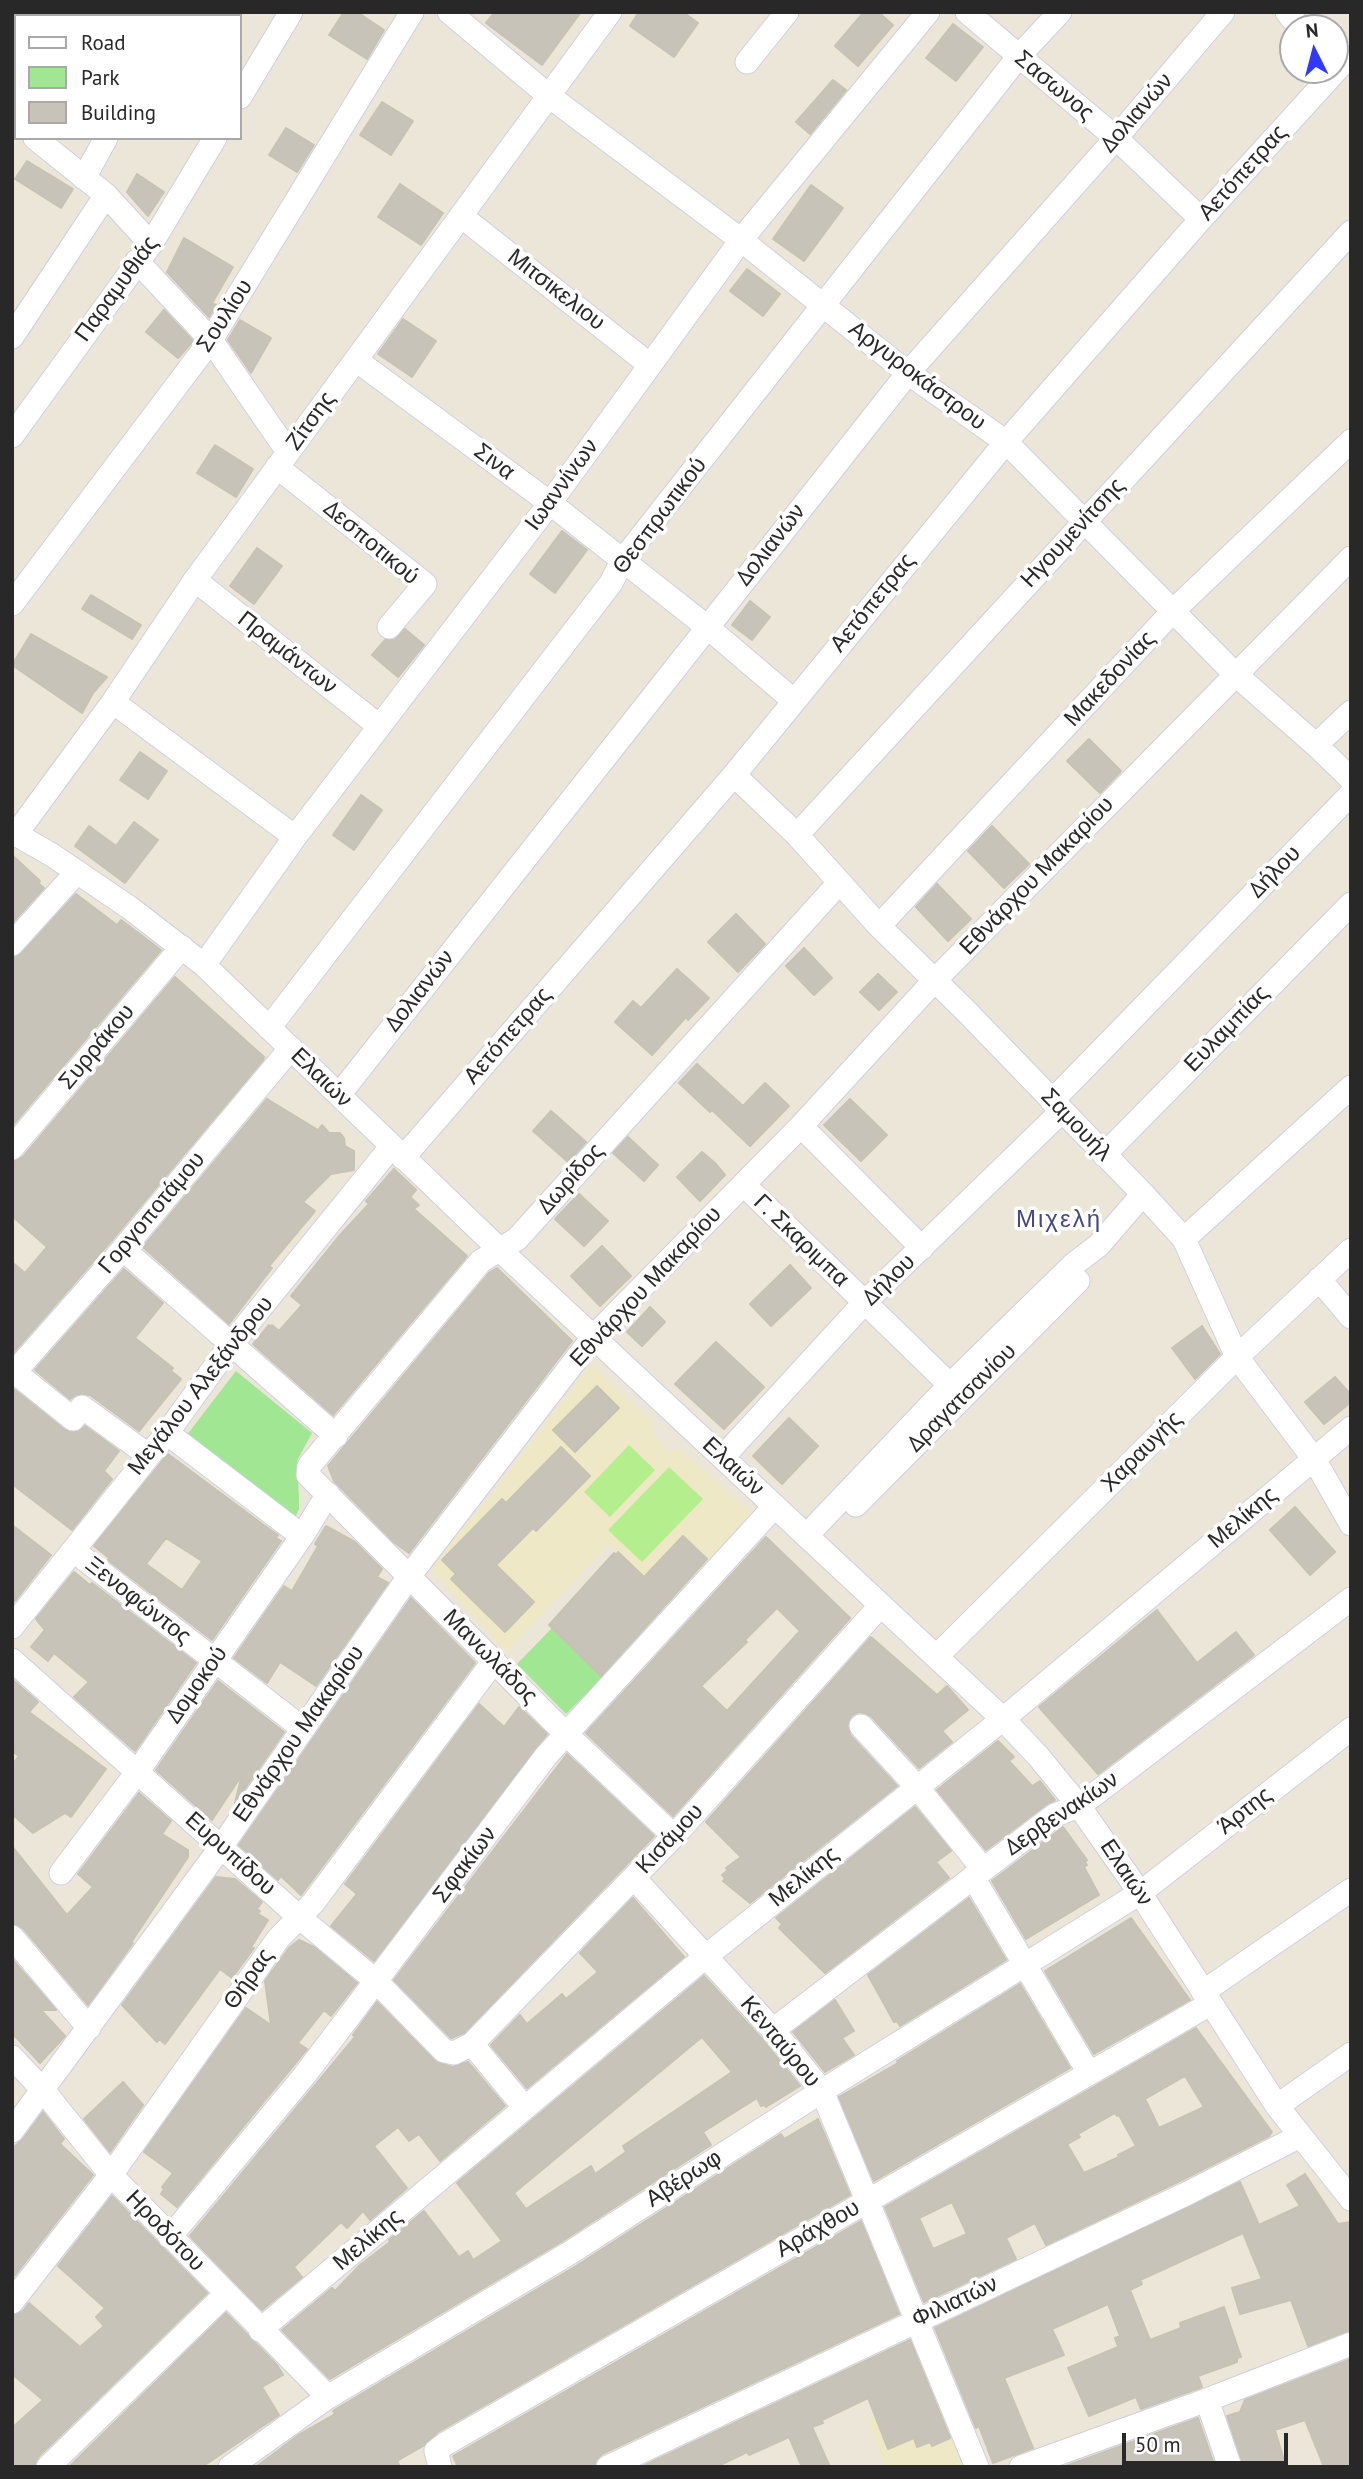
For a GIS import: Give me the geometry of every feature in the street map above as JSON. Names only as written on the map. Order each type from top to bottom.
[{"type":"street","points":[[242,94],[291,12]]},
{"type":"street","name":"Σουλίου","points":[[12,604],[211,340],[412,12]]},
{"type":"street","name":"Αργυροκάστρου","points":[[449,12],[549,96],[741,240],[908,373],[1006,442],[1235,674],[1351,779]]},
{"type":"street","name":"Ζίτσης","points":[[14,833],[113,702],[195,580],[610,12]]},
{"type":"street","points":[[747,62],[787,12]]},
{"type":"street","name":"Ιωαννίνων","points":[[204,965],[295,837],[550,503],[741,240],[928,12]]},
{"type":"street","name":"Σασωνος","points":[[967,12],[1116,138],[1201,219]]},
{"type":"street","name":"Θεσπρωτικού","points":[[270,1028],[611,583],[622,561],[1019,56],[1060,12]]},
{"type":"street","name":"Δολιανών","points":[[339,1095],[908,373],[1116,138],[1223,12]]},
{"type":"street","name":"Αετόπετρας","points":[[397,1152],[734,775],[1006,442],[1201,219],[1330,84]]},
{"type":"street","name":"Δεσποτικού","points":[[37,140],[106,195],[144,252],[211,340],[283,460],[425,584],[389,626]]},
{"type":"street","points":[[84,178],[105,140]]},
{"type":"street","name":"Παραμυθιάς","points":[[12,436],[144,252],[214,140]]},
{"type":"street","points":[[12,337],[106,195]]},
{"type":"street","name":"Μιτσικελιου","points":[[461,216],[650,365]]},
{"type":"street","name":"Ηγουμενίτσης","points":[[797,835],[1351,232]]},
{"type":"street","name":"Σινα","points":[[356,359],[550,503],[706,626],[793,700]]},
{"type":"street","name":"Μακεδονίας","points":[[879,926],[1174,610],[1347,454]]},
{"type":"street","name":"Εθνάρχου Μακαρίου","points":[[12,2131],[221,1847],[410,1575],[594,1336],[801,1126],[935,980],[1351,558]]},
{"type":"street","name":"Πραμάντων","points":[[195,580],[379,726]]},
{"type":"street","points":[[113,702],[295,837]]},
{"type":"street","points":[[1316,745],[1351,712]]},
{"type":"street","name":"Σαμουήλ","points":[[734,775],[797,835],[879,926],[935,980],[1184,1239],[1237,1357],[1314,1459],[1351,1524]]},
{"type":"street","name":"Δήλου","points":[[723,1457],[864,1303],[922,1248],[1351,794]]},
{"type":"street","name":"Ελαιών","points":[[14,833],[77,872],[204,965],[500,1250],[1003,1719],[1079,1806],[1140,1894],[1277,2106],[1351,2199]]},
{"type":"street","points":[[12,944],[77,872]]},
{"type":"street","name":"Δωρίδος","points":[[308,1475],[309,1466],[481,1261],[517,1239],[839,883]]},
{"type":"street","name":"Ευλαμπίας","points":[[1104,1155],[1351,904]]},
{"type":"street","name":"Συρράκου","points":[[12,1148],[182,947]]},
{"type":"street","name":"Γοργοποτάμου","points":[[13,1372],[123,1249],[291,1048]]},
{"type":"street","points":[[1184,1239],[1351,1087]]},
{"type":"street","points":[[801,1126],[922,1248]]},
{"type":"street","name":"Μεγάλου Αλεξάνδρου","points":[[12,1627],[167,1433],[232,1343],[397,1152]]},
{"type":"street","name":"Γ. Σκαριμπα","points":[[744,1185],[950,1385]]},
{"type":"street","name":"Δραγατσανίου","points":[[812,1540],[950,1385],[1074,1264],[1099,1245],[1143,1194]]},
{"type":"street","name":"Δραγατσανίου","points":[[812,1540],[1085,1274],[1099,1245]]},
{"type":"street","points":[[123,1249],[336,1436]]},
{"type":"street","name":"Χαραυγής","points":[[936,1657],[1237,1357],[1351,1250]]},
{"type":"street","points":[[1319,1279],[1351,1317]]},
{"type":"street","points":[[13,1372],[73,1419],[82,1407],[148,1455]]},
{"type":"street","name":"Μελίκης","points":[[260,2330],[705,1957],[1003,1719],[1351,1428]]},
{"type":"street","points":[[167,1433],[302,1535]]},
{"type":"street","name":"Μανωλάδος","points":[[308,1475],[566,1734],[674,1836]]},
{"type":"street","name":"Δομοκού","points":[[61,1873],[138,1771],[302,1535],[328,1493]]},
{"type":"street","name":"Σφακίων","points":[[170,2237],[303,2076],[546,1756],[775,1506]]},
{"type":"street","name":"Ξενοφώντος","points":[[74,1551],[302,1728]]},
{"type":"street","name":"Δερβενακίων","points":[[773,2030],[1055,1815],[1079,1806],[1351,1599]]},
{"type":"street","name":"Κισάμου","points":[[472,2044],[674,1836],[881,1605]]},
{"type":"street","name":"Ευρυπίδου","points":[[12,1660],[299,1917],[376,1981],[444,2051],[454,2053],[472,2044]]},
{"type":"street","name":"Θήρας","points":[[12,2302],[111,2175],[278,1938],[313,1903],[494,1661]]},
{"type":"street","points":[[861,1726],[917,1787],[978,1873],[1024,1965],[1088,2073]]},
{"type":"street","name":"Άρτης","points":[[1140,1894],[1351,1729]]},
{"type":"street","name":"Κενταύρου","points":[[634,1878],[773,2030],[822,2091],[977,2467]]},
{"type":"street","name":"Αράχθου","points":[[439,2464],[436,2451],[445,2444],[1088,2073],[1207,1998],[1351,1890]]},
{"type":"street","name":"Αβέρωφ","points":[[230,2467],[328,2397],[568,2255],[822,2091],[1140,1894]]},
{"type":"street","points":[[12,1937],[89,2028]]},
{"type":"street","points":[[472,2044],[525,2108]]},
{"type":"street","points":[[1277,2106],[1351,2054]]},
{"type":"street","name":"Ηροδότου","points":[[12,2057],[43,2090],[111,2175],[328,2397]]},
{"type":"street","name":"Φιλιατών","points":[[608,2467],[1186,2194],[1300,2136]]},
{"type":"street","points":[[48,2467],[226,2294]]},
{"type":"street","points":[[1021,2467],[1207,2400],[1351,2344]]},
{"type":"street","points":[[1207,2400],[1230,2467]]},
{"type":"shaded area","points":[[591,1364],[654,1424],[652,1434],[671,1452],[679,1449],[752,1513],[709,1561],[683,1536],[644,1577],[609,1544],[506,1652],[429,1567],[489,1497]]},
{"type":"shaded area","points":[[934,2393],[964,2467],[885,2467],[867,2420]]},
{"type":"green space","points":[[236,1371],[312,1433],[297,1461],[299,1509],[294,1520],[186,1436]]},
{"type":"green space","points":[[629,1445],[655,1470],[610,1517],[584,1492]]},
{"type":"green space","points":[[669,1467],[703,1499],[642,1562],[608,1530]]},
{"type":"green space","points":[[552,1628],[603,1677],[566,1714],[517,1664]]},
{"type":"building","points":[[344,12],[357,12],[384,30],[367,59],[329,35]]},
{"type":"building","points":[[495,12],[581,12],[542,65],[486,23]]},
{"type":"building","points":[[639,12],[683,12],[698,23],[674,57],[630,26]]},
{"type":"building","points":[[864,12],[878,12],[893,25],[858,66],[835,46]]},
{"type":"building","points":[[953,24],[983,47],[956,81],[926,58]]},
{"type":"building","points":[[833,80],[846,90],[810,134],[796,122]]},
{"type":"building","points":[[382,102],[413,121],[391,155],[360,135]]},
{"type":"building","points":[[286,128],[314,145],[297,172],[269,155]]},
{"type":"building","points":[[27,161],[73,189],[61,208],[15,179]]},
{"type":"building","points":[[137,174],[164,192],[148,216],[127,192]]},
{"type":"building","points":[[400,184],[443,213],[421,245],[378,217]]},
{"type":"building","points":[[811,185],[843,208],[804,261],[773,239]]},
{"type":"building","points":[[184,238],[233,267],[212,303],[216,305],[209,317],[167,272]]},
{"type":"building","points":[[747,269],[780,294],[763,316],[730,291]]},
{"type":"building","points":[[164,310],[193,341],[178,358],[146,332]]},
{"type":"building","points":[[403,319],[436,341],[412,377],[378,354]]},
{"type":"building","points":[[240,320],[271,338],[251,373],[228,340]]},
{"type":"building","points":[[215,445],[253,469],[236,497],[197,473]]},
{"type":"building","points":[[562,531],[587,550],[555,593],[530,574]]},
{"type":"building","points":[[257,548],[282,566],[254,604],[230,586]]},
{"type":"building","points":[[91,595],[141,625],[132,639],[82,609]]},
{"type":"building","points":[[750,601],[770,617],[752,640],[732,625]]},
{"type":"building","points":[[405,629],[424,645],[398,677],[372,655],[385,640],[394,640]]},
{"type":"building","points":[[31,634],[107,677],[93,693],[82,713],[12,665]]},
{"type":"building","points":[[1089,739],[1121,771],[1100,793],[1067,761]]},
{"type":"building","points":[[140,752],[167,771],[148,799],[120,780]]},
{"type":"building","points":[[361,795],[382,810],[354,850],[333,835]]},
{"type":"building","points":[[134,822],[158,840],[125,883],[75,846],[89,826],[116,846]]},
{"type":"building","points":[[992,826],[1029,864],[1004,888],[968,851]]},
{"type":"building","points":[[12,855],[44,888],[12,923]]},
{"type":"building","points":[[937,884],[971,919],[948,941],[916,907]]},
{"type":"building","points":[[76,894],[117,925],[121,920],[161,950],[12,1126],[12,958],[22,953]]},
{"type":"building","points":[[736,914],[765,944],[738,972],[708,942]]},
{"type":"building","points":[[804,948],[832,978],[814,995],[786,966]]},
{"type":"building","points":[[677,969],[709,998],[688,1020],[686,1017],[652,1055],[615,1022],[633,1001],[641,1008]]},
{"type":"building","points":[[878,974],[897,992],[879,1010],[860,992]]},
{"type":"building","points":[[175,977],[264,1057],[263,1060],[12,1354],[12,1262],[25,1273],[47,1247],[12,1216],[12,1162],[23,1157]]},
{"type":"building","points":[[697,1064],[743,1106],[765,1083],[789,1106],[750,1146],[679,1083]]},
{"type":"building","points":[[267,1099],[318,1130],[322,1125],[329,1133],[340,1133],[345,1146],[354,1151],[354,1170],[331,1174],[303,1202],[315,1211],[269,1266],[272,1268],[229,1324],[143,1247]]},
{"type":"building","points":[[850,1099],[887,1135],[861,1161],[824,1125]]},
{"type":"building","points":[[551,1111],[586,1142],[568,1162],[533,1131]]},
{"type":"building","points":[[628,1137],[658,1165],[644,1181],[613,1153]]},
{"type":"building","points":[[702,1152],[725,1175],[700,1201],[677,1177]]},
{"type":"building","points":[[394,1169],[416,1190],[410,1197],[419,1205],[414,1209],[467,1256],[333,1415],[253,1344],[269,1325],[279,1331],[302,1305],[291,1296],[369,1204],[366,1201]]},
{"type":"building","points":[[579,1194],[608,1221],[584,1246],[555,1219]]},
{"type":"building","points":[[602,1246],[631,1276],[600,1306],[571,1276]]},
{"type":"building","points":[[790,1265],[811,1288],[771,1326],[750,1304]]},
{"type":"building","points":[[497,1268],[572,1341],[409,1553],[395,1543],[334,1481],[328,1466],[490,1272]]},
{"type":"building","points":[[124,1269],[163,1303],[135,1338],[173,1368],[171,1371],[181,1379],[139,1431],[90,1395],[77,1394],[70,1399],[35,1370]]},
{"type":"building","points":[[650,1307],[665,1322],[642,1346],[627,1332]]},
{"type":"building","points":[[1202,1326],[1220,1354],[1195,1379],[1172,1348]]},
{"type":"building","points":[[716,1342],[764,1387],[724,1429],[675,1384]]},
{"type":"building","points":[[1335,1377],[1351,1395],[1351,1402],[1324,1424],[1305,1402]]},
{"type":"building","points":[[597,1386],[619,1408],[575,1452],[553,1430]]},
{"type":"building","points":[[15,1390],[65,1430],[78,1432],[85,1426],[119,1451],[104,1471],[112,1479],[72,1530],[12,1484],[12,1393]]},
{"type":"building","points":[[789,1418],[818,1446],[782,1484],[753,1456]]},
{"type":"building","points":[[561,1447],[590,1476],[536,1531],[533,1528],[496,1565],[534,1602],[505,1632],[451,1579],[456,1574],[442,1560],[502,1499],[506,1503]]},
{"type":"building","points":[[168,1454],[278,1535],[276,1538],[281,1541],[212,1640],[108,1560],[109,1558],[94,1546]],"holes":[[[166,1538],[202,1561],[182,1590],[146,1564]]]},
{"type":"building","points":[[1295,1507],[1335,1552],[1310,1575],[1270,1530]]},
{"type":"building","points":[[12,1525],[51,1555],[15,1601],[12,1599]]},
{"type":"building","points":[[326,1526],[355,1542],[382,1569],[377,1577],[388,1583],[316,1686],[280,1662],[267,1683],[234,1658],[284,1586],[292,1591],[318,1546],[315,1544]]},
{"type":"building","points":[[683,1536],[707,1559],[601,1676],[549,1625],[614,1553],[616,1555],[618,1552],[644,1577]]},
{"type":"building","points":[[766,1537],[850,1618],[673,1816],[586,1733]],"holes":[[[777,1608],[800,1631],[727,1711],[701,1686],[747,1642],[745,1640]]]},
{"type":"building","points":[[74,1572],[196,1663],[135,1751],[74,1697],[89,1682],[54,1653],[48,1661],[31,1647],[45,1630],[36,1619]]},
{"type":"building","points":[[411,1598],[475,1663],[301,1895],[281,1876],[278,1880],[239,1845]]},
{"type":"building","points":[[1157,1610],[1197,1663],[1236,1632],[1254,1655],[1098,1774],[1039,1707]]},
{"type":"building","points":[[871,1637],[937,1695],[947,1686],[968,1710],[942,1731],[952,1742],[919,1768],[871,1716],[859,1712],[852,1715],[848,1722],[850,1735],[897,1786],[750,1903],[723,1881],[725,1879],[722,1875],[728,1870],[726,1868],[741,1857],[706,1822]]},
{"type":"building","points":[[12,1679],[38,1702],[29,1712],[106,1769],[71,1817],[65,1813],[33,1833],[12,1814],[12,1765],[19,1756],[12,1751]]},
{"type":"building","points":[[218,1681],[284,1732],[235,1803],[242,1775],[212,1820],[156,1770]]},
{"type":"building","points":[[479,1704],[504,1727],[519,1707],[547,1734],[374,1961],[331,1926],[357,1894],[345,1884]]},
{"type":"building","points":[[998,1741],[1014,1757],[1009,1761],[1032,1786],[1040,1781],[1055,1800],[986,1850],[937,1790]]},
{"type":"building","points":[[567,1754],[654,1836],[464,2033],[451,2038],[394,1980]]},
{"type":"building","points":[[139,1793],[171,1821],[162,1834],[188,1850],[188,1857],[128,1947],[133,1943],[88,2005],[23,1928],[12,1923],[12,1846],[67,1915],[93,1887],[78,1874]]},
{"type":"building","points":[[915,1807],[951,1851],[936,1862],[949,1878],[825,1973],[779,1928],[782,1924],[776,1918]]},
{"type":"building","points":[[1063,1827],[1087,1860],[1084,1867],[1099,1895],[1026,1939],[992,1881]]},
{"type":"building","points":[[216,1877],[235,1879],[262,1902],[257,1909],[260,1911],[258,1914],[268,1920],[250,1949],[254,1948],[232,1978],[220,1969],[165,2044],[159,2039],[157,2042],[122,2005]]},
{"type":"building","points":[[633,1898],[684,1957],[527,2088],[491,2045],[520,2015],[527,2024],[562,1994],[566,1999],[598,1972],[580,1953]]},
{"type":"building","points":[[969,1898],[1006,1960],[900,2026],[897,2021],[894,2022],[868,1975]]},
{"type":"building","points":[[1131,1918],[1190,2000],[1094,2054],[1045,1971]]},
{"type":"building","points":[[299,1940],[314,1947],[357,1983],[331,2016],[324,2010],[298,2043],[307,2049],[177,2207],[161,2194],[164,2189],[162,2187],[173,2173],[144,2152],[246,2008],[271,2025],[265,1981],[289,1948]]},
{"type":"building","points":[[12,1959],[56,2010],[41,2010],[65,2036],[40,2063],[12,2033]]},
{"type":"building","points":[[704,1976],[762,2039],[800,2086],[766,2107],[761,2106],[757,2098],[703,2132],[711,2145],[561,2242],[330,2379],[282,2330],[332,2288],[335,2291],[360,2265],[424,2211],[459,2257],[468,2251],[473,2260],[502,2241],[457,2183]],"holes":[[[702,2037],[732,2072],[623,2146],[626,2152],[595,2174],[591,2166],[526,2209],[514,2193]]]},
{"type":"building","points":[[1020,1984],[1070,2068],[874,2181],[839,2097],[898,2063],[897,2061]]},
{"type":"building","points":[[835,2000],[854,2031],[842,2038],[854,2055],[825,2072],[793,2032]]},
{"type":"building","points":[[377,2002],[435,2061],[452,2067],[468,2062],[505,2106],[440,2161],[419,2134],[409,2141],[398,2127],[374,2146],[407,2188],[370,2220],[363,2211],[347,2228],[341,2222],[294,2267],[302,2277],[262,2310],[190,2236],[355,2037],[353,2035]]},
{"type":"building","points":[[1196,2028],[1272,2132],[1269,2136],[1180,2181],[1046,2245],[1035,2223],[1006,2238],[1016,2259],[924,2302],[885,2207]],"holes":[[[1185,2076],[1204,2107],[1159,2128],[1145,2099]],[[1115,2113],[1119,2115],[1136,2146],[1084,2173],[1067,2144],[1080,2137],[1078,2134]],[[952,2202],[967,2234],[933,2249],[919,2218]]]},
{"type":"building","points":[[123,2082],[143,2105],[110,2152],[84,2119]]},
{"type":"building","points":[[43,2112],[64,2139],[60,2144],[93,2175],[12,2279],[12,2149]]},
{"type":"building","points":[[818,2119],[850,2195],[438,2432],[423,2446],[397,2461],[400,2467],[256,2467],[300,2434],[335,2414],[333,2411],[336,2409],[576,2266],[781,2134],[784,2139]]},
{"type":"building","points":[[1305,2174],[1338,2224],[1351,2222],[1351,2330],[1308,2346],[1291,2300],[1240,2314],[1232,2288],[1262,2279],[1243,2233],[1140,2280],[1142,2284],[1130,2290],[1150,2340],[1181,2328],[1180,2323],[1224,2307],[1241,2357],[1237,2358],[1237,2362],[1198,2376],[1202,2387],[1141,2409],[1136,2397],[1089,2416],[1068,2368],[1118,2347],[1115,2338],[1120,2336],[1108,2304],[1052,2329],[1064,2355],[1004,2378],[1033,2448],[993,2463],[935,2328],[1240,2182],[1259,2225],[1300,2206],[1287,2185]]},
{"type":"building","points":[[112,2196],[207,2293],[38,2457],[34,2467],[12,2467],[12,2428],[43,2400],[12,2374],[12,2316],[23,2311],[29,2303],[80,2347],[104,2326],[96,2317],[105,2308],[58,2266]]},
{"type":"building","points":[[861,2221],[899,2314],[602,2454],[594,2467],[458,2467],[453,2456]]},
{"type":"building","points":[[226,2313],[277,2365],[283,2375],[262,2387],[279,2415],[202,2467],[69,2467]]},
{"type":"building","points":[[910,2340],[950,2438],[932,2446],[930,2442],[917,2447],[914,2438],[888,2449],[868,2398],[812,2427],[830,2467],[802,2467],[789,2437],[716,2467],[641,2467]]},
{"type":"building","points":[[1351,2359],[1351,2467],[1324,2467],[1305,2420],[1275,2430],[1286,2467],[1244,2467],[1227,2416],[1240,2412],[1245,2400]]},
{"type":"building","points":[[1198,2418],[1215,2467],[1063,2467]]},
{"type":"district","name":"Μιχελή","points":[[1059,1220]]}]
